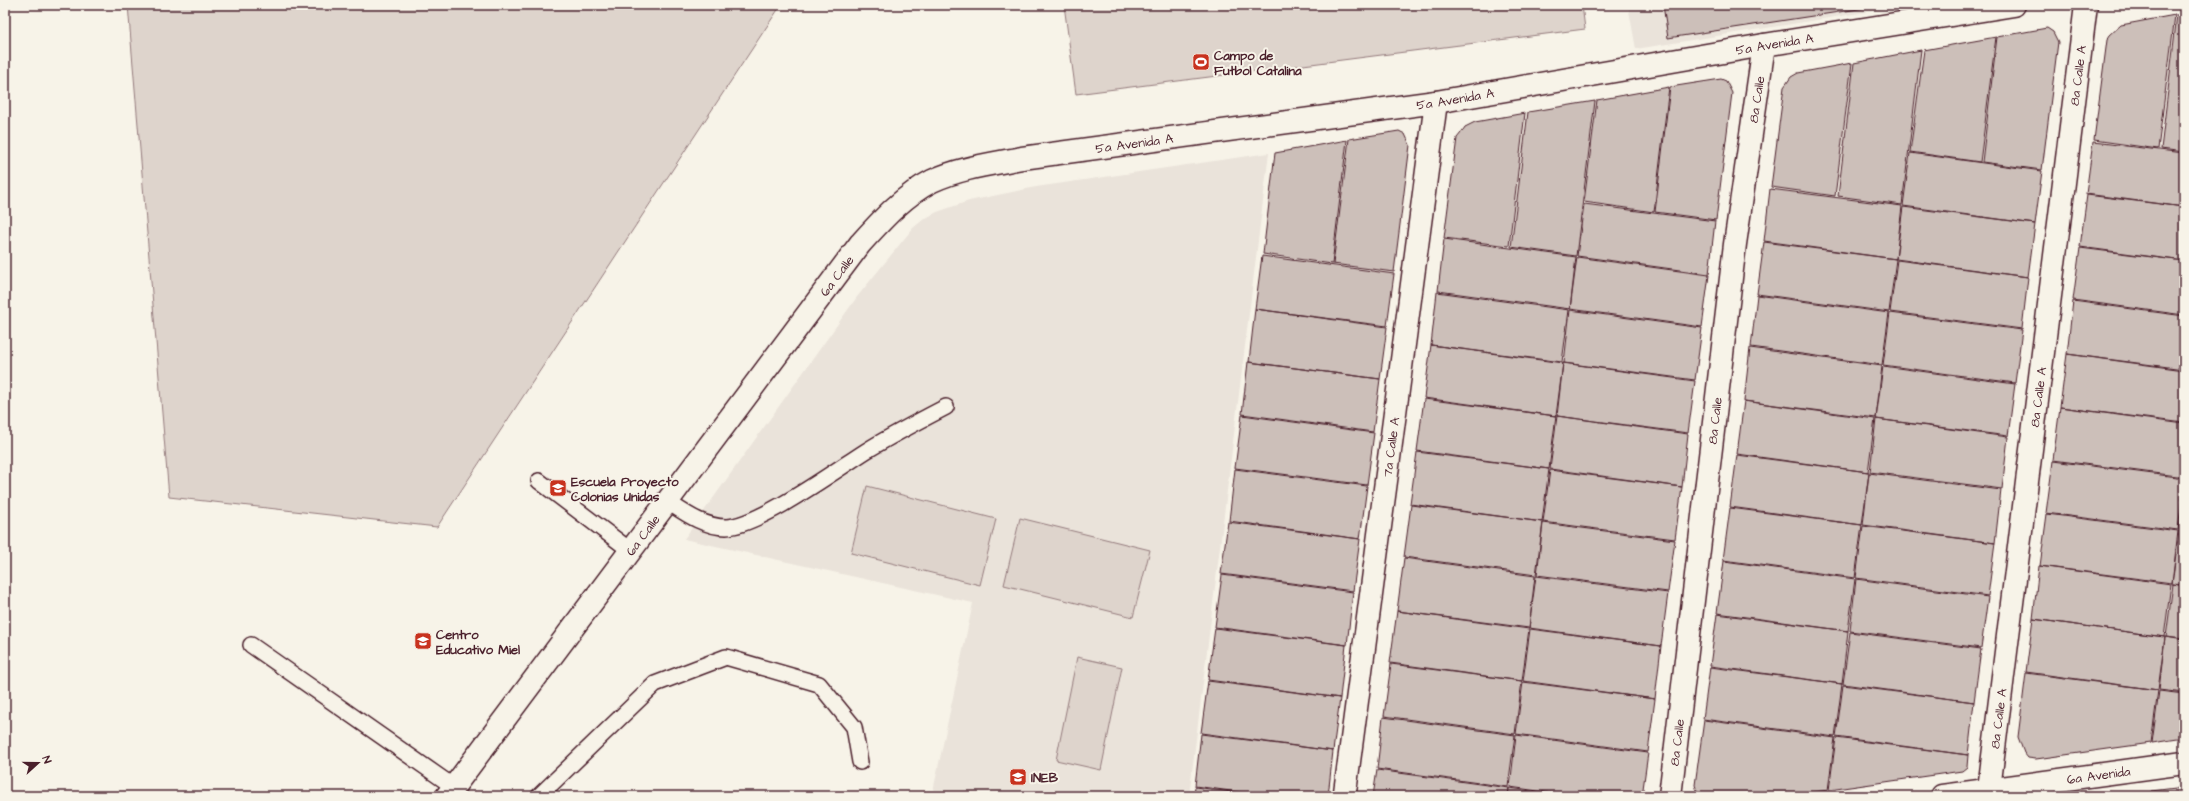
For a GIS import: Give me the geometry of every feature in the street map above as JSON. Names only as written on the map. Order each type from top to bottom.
[{"type":"street","name":"5a Avenida A","points":[[901,202],[932,182],[948,175],[1022,158],[1436,102],[1764,45],[2014,5]]},
{"type":"street","name":"8a Calle A","points":[[1988,790],[2086,5]]},
{"type":"street","name":"8a Calle","points":[[1670,796],[1735,244],[1764,45]]},
{"type":"street","name":"7a Calle A","points":[[1345,792],[1436,102]]},
{"type":"street","name":"6a Calle","points":[[450,792],[860,244],[901,202]]},
{"type":"street","name":"6a Avenida","points":[[1942,796],[2184,763]]},
{"type":"lane","points":[[668,502],[692,517],[712,525],[726,527],[748,522],[796,496],[867,451],[946,407]]},
{"type":"lane","points":[[538,481],[631,551]]},
{"type":"lane","points":[[251,645],[450,792]]},
{"type":"lane","points":[[539,796],[655,684],[726,657],[819,684],[854,726],[860,762]]},
{"type":"shaded area","points":[[128,5],[781,5],[437,527],[169,497]]},
{"type":"shaded area","name":"Campo de Futbol Catalina","points":[[1064,5],[1582,5],[1585,29],[1076,94]]},
{"type":"shaded area","points":[[1628,5],[1909,5],[1636,49]]},
{"type":"shaded area","points":[[1269,153],[1189,796],[932,796],[973,603],[684,539],[857,297],[913,228],[924,219],[937,212],[969,201],[1036,187]]},
{"type":"shaded area","points":[[867,486],[996,519],[980,585],[851,553]]},
{"type":"shaded area","points":[[1020,518],[1150,550],[1133,617],[1004,585]]},
{"type":"shaded area","points":[[1077,657],[1122,667],[1101,770],[1056,760]]},
{"type":"building","points":[[1663,5],[1885,5],[1668,38]]},
{"type":"building","points":[[2184,14],[2184,152],[2161,149],[2177,15]]},
{"type":"building","points":[[2175,15],[2158,149],[2094,140],[2107,40],[2110,35],[2121,25]]},
{"type":"building","points":[[2047,28],[2053,32],[2058,42],[2042,170],[1982,162],[1997,37]]},
{"type":"building","points":[[1996,37],[1980,162],[1910,152],[1924,50]]},
{"type":"building","points":[[1921,50],[1902,205],[1838,196],[1854,63]]},
{"type":"building","points":[[1852,63],[1835,196],[1771,187],[1784,87],[1791,77],[1798,73]]},
{"type":"building","points":[[1721,79],[1726,81],[1732,93],[1716,220],[1655,212],[1670,87]]},
{"type":"building","points":[[1669,87],[1654,212],[1584,202],[1597,100]]},
{"type":"building","points":[[1595,101],[1576,256],[1511,247],[1528,112]]},
{"type":"building","points":[[1525,113],[1509,246],[1444,238],[1457,138],[1465,127],[1475,122]]},
{"type":"building","points":[[1399,131],[1405,134],[1410,145],[1394,272],[1333,264],[1349,139]]},
{"type":"building","points":[[1347,140],[1332,264],[1263,254],[1275,153]]},
{"type":"building","points":[[2093,142],[2184,153],[2184,207],[2086,194]]},
{"type":"building","points":[[1910,153],[2042,171],[2035,224],[1903,206]]},
{"type":"building","points":[[1770,189],[1902,206],[1896,259],[1764,241]]},
{"type":"building","points":[[2087,195],[2184,207],[2184,261],[2080,247]]},
{"type":"building","points":[[1584,204],[1715,221],[1709,274],[1577,256]]},
{"type":"building","points":[[1903,207],[2035,224],[2028,277],[1896,259]]},
{"type":"building","points":[[1444,239],[1576,257],[1570,309],[1438,291]]},
{"type":"building","points":[[1764,242],[1896,259],[1889,312],[1757,294]]},
{"type":"building","points":[[2080,248],[2184,261],[2184,315],[2073,300]]},
{"type":"building","points":[[1262,256],[1394,274],[1387,326],[1255,309]]},
{"type":"building","points":[[1577,257],[1709,275],[1702,327],[1570,309]]},
{"type":"building","points":[[1897,260],[2028,277],[2022,329],[1890,312]]},
{"type":"building","points":[[1437,292],[1569,310],[1562,362],[1431,345]]},
{"type":"building","points":[[1757,295],[1889,313],[1882,365],[1751,347]]},
{"type":"building","points":[[2073,301],[2184,316],[2184,369],[2067,354]]},
{"type":"building","points":[[1255,309],[1387,327],[1380,379],[1249,362]]},
{"type":"building","points":[[1570,310],[1702,328],[1695,380],[1564,363]]},
{"type":"building","points":[[1890,313],[2022,330],[2015,383],[1883,365]]},
{"type":"building","points":[[1431,345],[1563,363],[1556,416],[1424,398]]},
{"type":"building","points":[[1750,348],[1882,366],[1876,418],[1744,401]]},
{"type":"building","points":[[2067,354],[2184,370],[2184,423],[2060,407]]},
{"type":"building","points":[[1248,362],[1380,379],[1373,432],[1242,414]]},
{"type":"building","points":[[1563,363],[1695,381],[1688,433],[1557,416]]},
{"type":"building","points":[[1883,366],[2015,384],[2008,436],[1876,419]]},
{"type":"building","points":[[1424,399],[1556,416],[1549,469],[1417,451]]},
{"type":"building","points":[[1744,401],[1875,419],[1868,472],[1737,454]]},
{"type":"building","points":[[2060,407],[2184,424],[2184,477],[2053,460]]},
{"type":"building","points":[[1242,415],[1374,433],[1367,485],[1235,468]]},
{"type":"building","points":[[1557,416],[1688,434],[1682,487],[1550,469]]},
{"type":"building","points":[[1876,419],[2008,437],[2002,489],[1870,472]]},
{"type":"building","points":[[1417,452],[1549,469],[1542,522],[1410,504]]},
{"type":"building","points":[[1737,455],[1869,472],[1862,525],[1730,507]]},
{"type":"building","points":[[2053,461],[2184,478],[2178,530],[2046,513]]},
{"type":"building","points":[[1235,469],[1367,486],[1360,539],[1229,521]]},
{"type":"building","points":[[1550,470],[1682,487],[1675,539],[1543,522]]},
{"type":"building","points":[[1869,473],[2001,490],[1995,543],[1863,525]]},
{"type":"building","points":[[2184,490],[2184,531],[2179,531]]},
{"type":"building","points":[[1411,505],[1543,522],[1536,575],[1404,557]]},
{"type":"building","points":[[1730,508],[1862,525],[1855,578],[1723,560]]},
{"type":"building","points":[[2047,514],[2178,531],[2172,583],[2040,566]]},
{"type":"building","points":[[1228,522],[1360,539],[1353,591],[1221,574]]},
{"type":"building","points":[[1543,523],[1675,540],[1668,592],[1537,575]]},
{"type":"building","points":[[1863,526],[1995,543],[1988,596],[1856,578]]},
{"type":"building","points":[[2179,531],[2184,532],[2184,585],[2172,584]]},
{"type":"building","points":[[1404,558],[1535,576],[1529,628],[1397,611]]},
{"type":"building","points":[[1724,561],[1855,579],[1848,631],[1717,613]]},
{"type":"building","points":[[2039,566],[2171,584],[2164,637],[2033,619]]},
{"type":"building","points":[[1222,575],[1353,592],[1347,645],[1215,627]]},
{"type":"building","points":[[1536,576],[1668,593],[1661,646],[1529,628]]},
{"type":"building","points":[[1856,579],[1988,597],[1981,648],[1850,631]]},
{"type":"building","points":[[2173,584],[2184,586],[2184,639],[2166,637]]},
{"type":"building","points":[[1397,611],[1529,629],[1522,681],[1390,663]]},
{"type":"building","points":[[1717,614],[1848,631],[1842,684],[1710,666]]},
{"type":"building","points":[[2033,619],[2165,637],[2158,690],[2026,672]]},
{"type":"building","points":[[1215,628],[1346,645],[1340,698],[1208,680]]},
{"type":"building","points":[[1530,629],[1661,646],[1655,699],[1523,681]]},
{"type":"building","points":[[1850,632],[1981,649],[1974,702],[1843,684]]},
{"type":"building","points":[[2165,637],[2184,640],[2184,693],[2159,690]]},
{"type":"building","points":[[1391,664],[1522,681],[1515,734],[1384,716]]},
{"type":"building","points":[[1710,667],[1842,684],[1835,737],[1703,719]]},
{"type":"building","points":[[2026,673],[2158,690],[2151,743],[2036,759],[2028,758],[2024,753],[2018,737]]},
{"type":"building","points":[[1208,681],[1340,698],[1333,751],[1201,733]]},
{"type":"building","points":[[1523,682],[1655,699],[1648,752],[1516,734]]},
{"type":"building","points":[[1843,685],[1974,702],[1968,755],[1836,737]]},
{"type":"building","points":[[2159,691],[2184,694],[2184,738],[2152,743]]},
{"type":"building","points":[[1383,717],[1515,735],[1508,787],[1377,769]]},
{"type":"building","points":[[1704,720],[1835,738],[1828,790],[1787,796],[1699,796],[1695,785]]},
{"type":"building","points":[[1201,734],[1333,751],[1328,796],[1266,796],[1195,786]]},
{"type":"building","points":[[1516,735],[1648,753],[1642,796],[1573,796],[1510,787]]},
{"type":"building","points":[[1836,738],[1968,755],[1967,767],[1962,771],[1829,790]]},
{"type":"building","points":[[1377,770],[1509,788],[1508,796],[1373,796]]},
{"type":"building","points":[[1195,787],[1261,796],[1194,796]]},
{"type":"building","points":[[2184,787],[2184,796],[2151,796],[2151,791]]},
{"type":"building","points":[[1509,788],[1568,796],[1508,796]]},
{"type":"place","name":"Campo de Futbol Catalina","points":[[1201,62]]},
{"type":"place","name":"Escuela Proyecto Colonias Unidas","points":[[558,488]]},
{"type":"place","name":"Centro Educativo Miel","points":[[423,641]]},
{"type":"place","name":"INEB","points":[[1018,777]]}]
